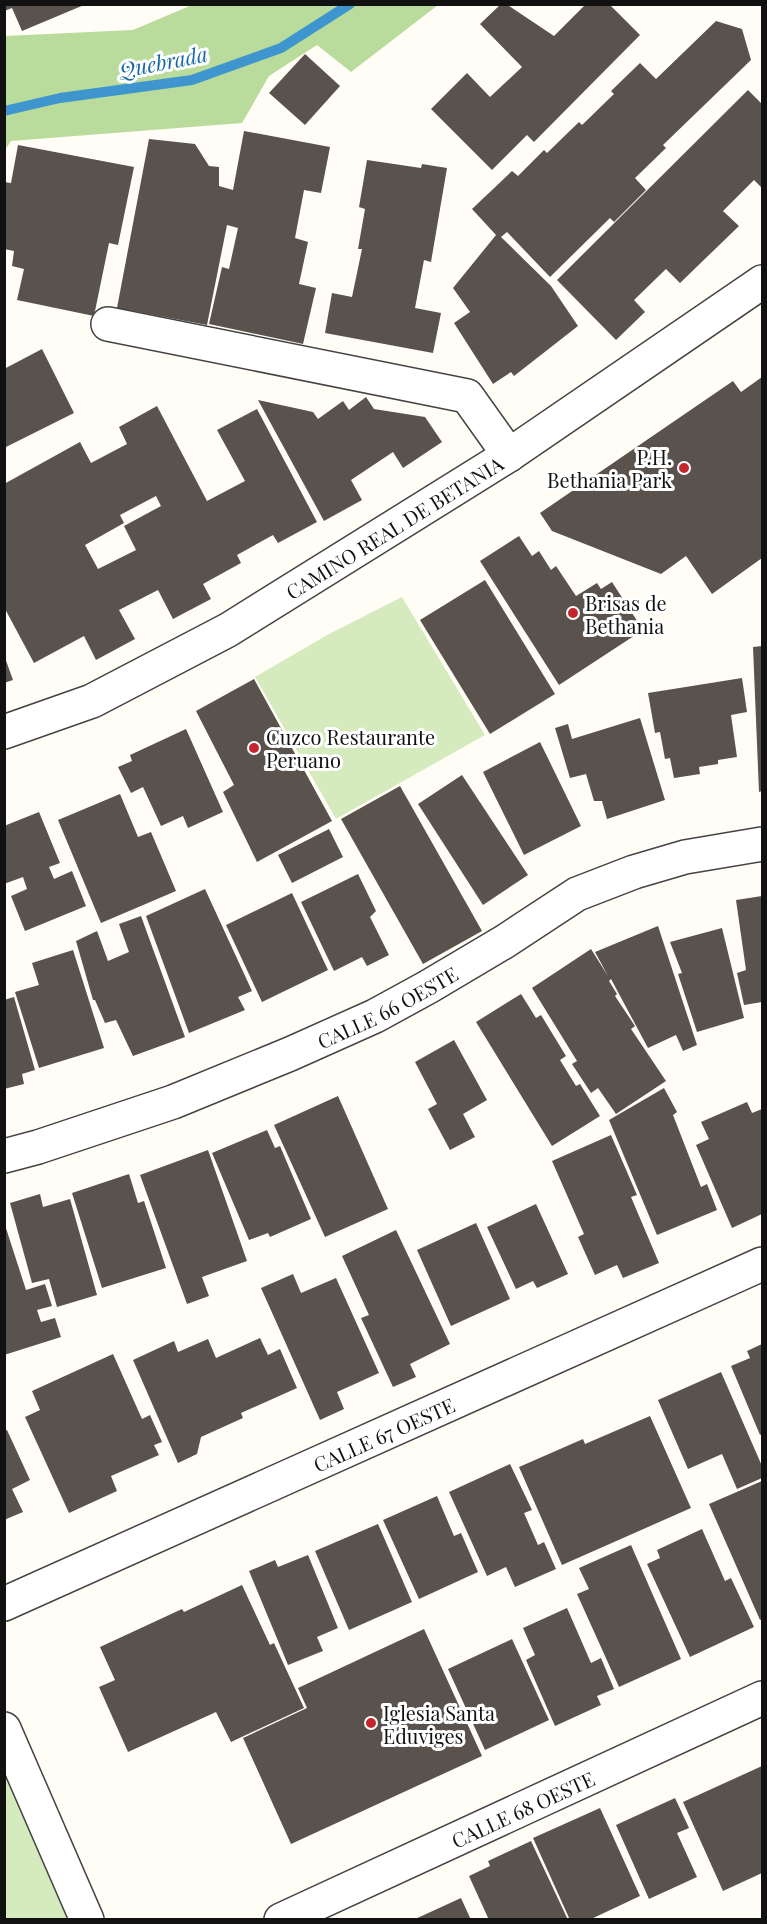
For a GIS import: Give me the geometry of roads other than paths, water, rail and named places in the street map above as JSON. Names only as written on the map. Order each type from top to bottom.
[{"type":"street","name":"CAMINO REAL DE BETANIA","points":[[4,732],[92,701],[228,630],[509,454],[762,282]]},
{"type":"street","points":[[108,324],[467,396],[509,454]]},
{"type":"street","name":"CALLE 66 OESTE","points":[[4,1156],[173,1102],[375,1016],[504,942],[577,894],[634,872],[685,857],[762,844]]},
{"type":"street","name":"CALLE 67 OESTE","points":[[4,1604],[762,1264]]},
{"type":"street","name":"CALLE 68 OESTE","points":[[281,1920],[762,1698]]},
{"type":"street","points":[[4,1729],[87,1920]]},
{"type":"waterway","name":"Quebrada","points":[[4,111],[60,98],[192,80],[281,48],[350,4]]},
{"type":"place","name":"P.H. Bethania Park","points":[[684,468]]},
{"type":"place","name":"Brisas de Bethania","points":[[573,613]]},
{"type":"place","name":"Cuzco Restaurante Peruano","points":[[254,748]]},
{"type":"place","name":"Iglesia Santa Eduviges","points":[[371,1723]]}]
